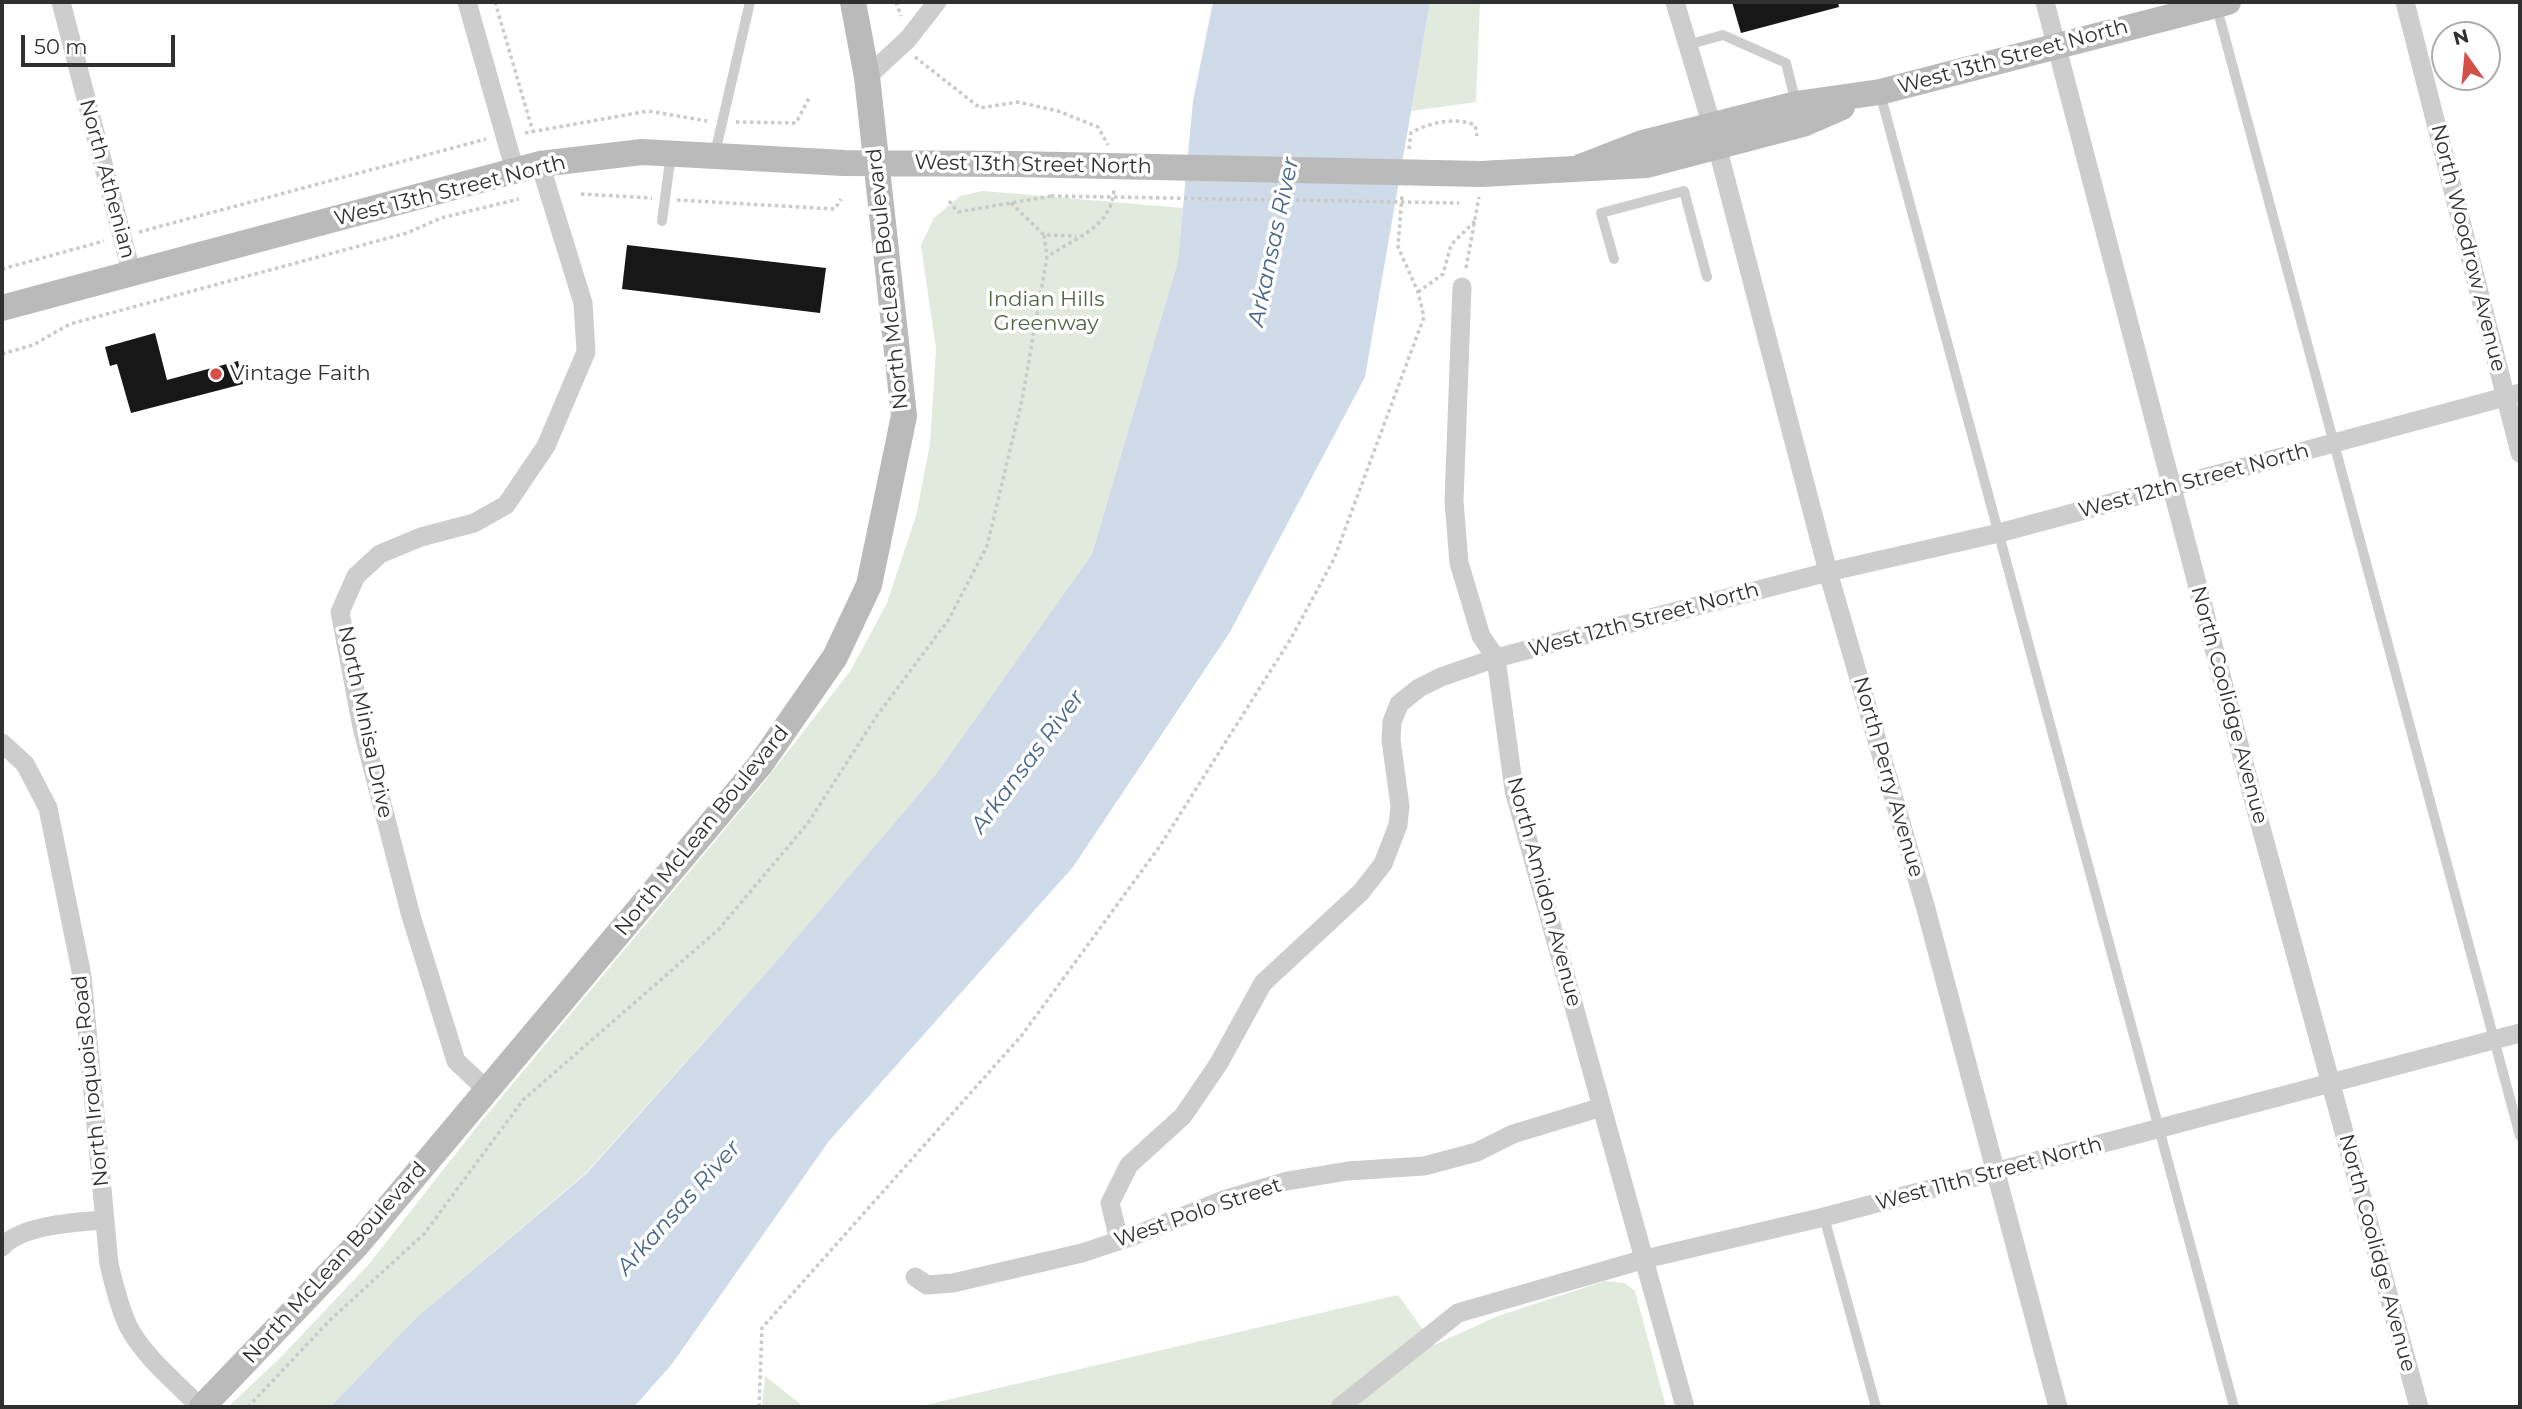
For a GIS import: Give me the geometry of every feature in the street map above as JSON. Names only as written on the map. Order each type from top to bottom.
[{"type":"street","name":"North Athenian","points":[[61,2],[132,275]]},
{"type":"street","name":"North McLean Boulevard","points":[[201,1407],[356,1245],[760,765],[835,657],[869,585],[904,416],[867,77],[853,2]]},
{"type":"street","points":[[867,77],[908,39],[937,2]]},
{"type":"street","name":"North Perry Avenue","points":[[1675,2],[1715,136],[1828,572],[1926,909],[2058,1407]]},
{"type":"street","name":"North Coolidge Avenue","points":[[2045,2],[2171,487],[2419,1407]]},
{"type":"street","name":"North Woodrow Avenue","points":[[2405,2],[2513,395],[2520,453]]},
{"type":"street","name":"North Minisa Drive","points":[[472,3],[505,136],[527,167],[583,303],[586,352],[546,446],[506,505],[474,523],[421,537],[380,554],[356,576],[340,612],[362,727],[411,916],[456,1061],[488,1091]]},
{"type":"street","name":"West 13th Street North","points":[[1715,136],[1796,104],[1880,92],[2222,3]]},
{"type":"street","name":"West 13th Street North","points":[[2,308],[527,167],[642,152],[876,164],[1015,164],[1481,174],[1580,167],[1642,143],[1803,124],[1880,92]]},
{"type":"street","name":"North Amidon Avenue","points":[[1462,287],[1454,501],[1459,563],[1481,636],[1496,658],[1514,790],[1685,1407]]},
{"type":"street","name":"West 12th Street North","points":[[1119,1240],[1110,1203],[1129,1164],[1183,1116],[1219,1063],[1263,983],[1361,892],[1384,863],[1398,825],[1400,806],[1391,740],[1392,722],[1399,704],[1419,688],[1441,677],[1496,658],[1828,572],[1998,533],[2513,395]]},
{"type":"street","name":"North Iroquois Road","points":[[2,743],[25,764],[48,808],[82,976],[98,1123],[108,1264],[129,1328],[201,1407]]},
{"type":"street","name":"West 11th Street North","points":[[1340,1407],[1458,1313],[1645,1259],[1824,1217],[2520,1033]]},
{"type":"street","name":"West Polo Street","points":[[915,1277],[927,1285],[953,1283],[1082,1253],[1215,1203],[1287,1181],[1348,1171],[1424,1166],[1477,1152],[1513,1134],[1602,1107]]},
{"type":"street","points":[[2,1247],[8,1240],[40,1229],[104,1220]]},
{"type":"lane","points":[[715,157],[750,2]]},
{"type":"lane","points":[[2222,3],[2334,443],[2520,1136]]},
{"type":"lane","points":[[1687,45],[1723,35],[1786,63],[1796,104]]},
{"type":"lane","points":[[1880,92],[2234,1407]]},
{"type":"lane","points":[[662,221],[671,154]]},
{"type":"lane","points":[[1614,259],[1601,213],[1684,191],[1707,277]]},
{"type":"lane","points":[[1824,1217],[1876,1407]]},
{"type":"path","points":[[495,2],[533,132]]},
{"type":"path","points":[[2,269],[468,142],[648,111],[722,122],[796,123],[809,99]]},
{"type":"path","points":[[1408,158],[1411,133],[1426,124],[1465,121],[1475,125],[1477,136]]},
{"type":"path","points":[[759,1407],[762,1328],[1022,1035],[1160,846],[1290,640],[1334,559],[1424,317],[1418,292],[1398,247],[1398,222],[1404,184]]},
{"type":"path","points":[[581,194],[835,209],[841,199]]},
{"type":"path","points":[[949,201],[958,212],[1051,196],[1459,203]]},
{"type":"path","points":[[2,354],[33,345],[70,324],[407,233],[441,218],[519,199]]},
{"type":"path","points":[[1011,203],[1044,235],[1047,257]]},
{"type":"path","points":[[1418,292],[1443,274],[1451,245],[1477,218],[1462,287]]},
{"type":"path","points":[[1044,235],[1077,236]]},
{"type":"green space","points":[[1430,2],[1480,2],[1476,102],[1411,111]]},
{"type":"green space","name":"Indian Hills Greenway","points":[[983,191],[1183,208],[1178,261],[1092,554],[936,774],[780,957],[586,1173],[417,1317],[330,1407],[228,1407],[280,1358],[369,1264],[480,1123],[765,781],[851,670],[887,603],[916,516],[930,444],[936,349],[921,245],[934,218],[960,196]]},
{"type":"green space","points":[[1605,1281],[1624,1283],[1635,1291],[1666,1407],[917,1407],[1398,1295],[1434,1345],[1498,1316]]},
{"type":"green space","points":[[765,1376],[804,1407],[762,1407]]},
{"type":"water","name":"Arkansas River","points":[[1213,2],[1430,2],[1365,377],[1230,632],[1073,867],[829,1141],[672,1364],[634,1407],[330,1407],[417,1317],[587,1173],[780,957],[936,774],[1092,554],[1178,261],[1193,101]]},
{"type":"building","points":[[1732,2],[1838,2],[1839,7],[1741,33]]},
{"type":"building","points":[[627,245],[826,268],[820,313],[622,289]]},
{"type":"building","name":"Vintage Faith","points":[[155,333],[167,380],[238,361],[243,384],[131,413],[117,364],[110,366],[105,347]]},
{"type":"place","name":"Vintage Faith","points":[[216,374]]}]
